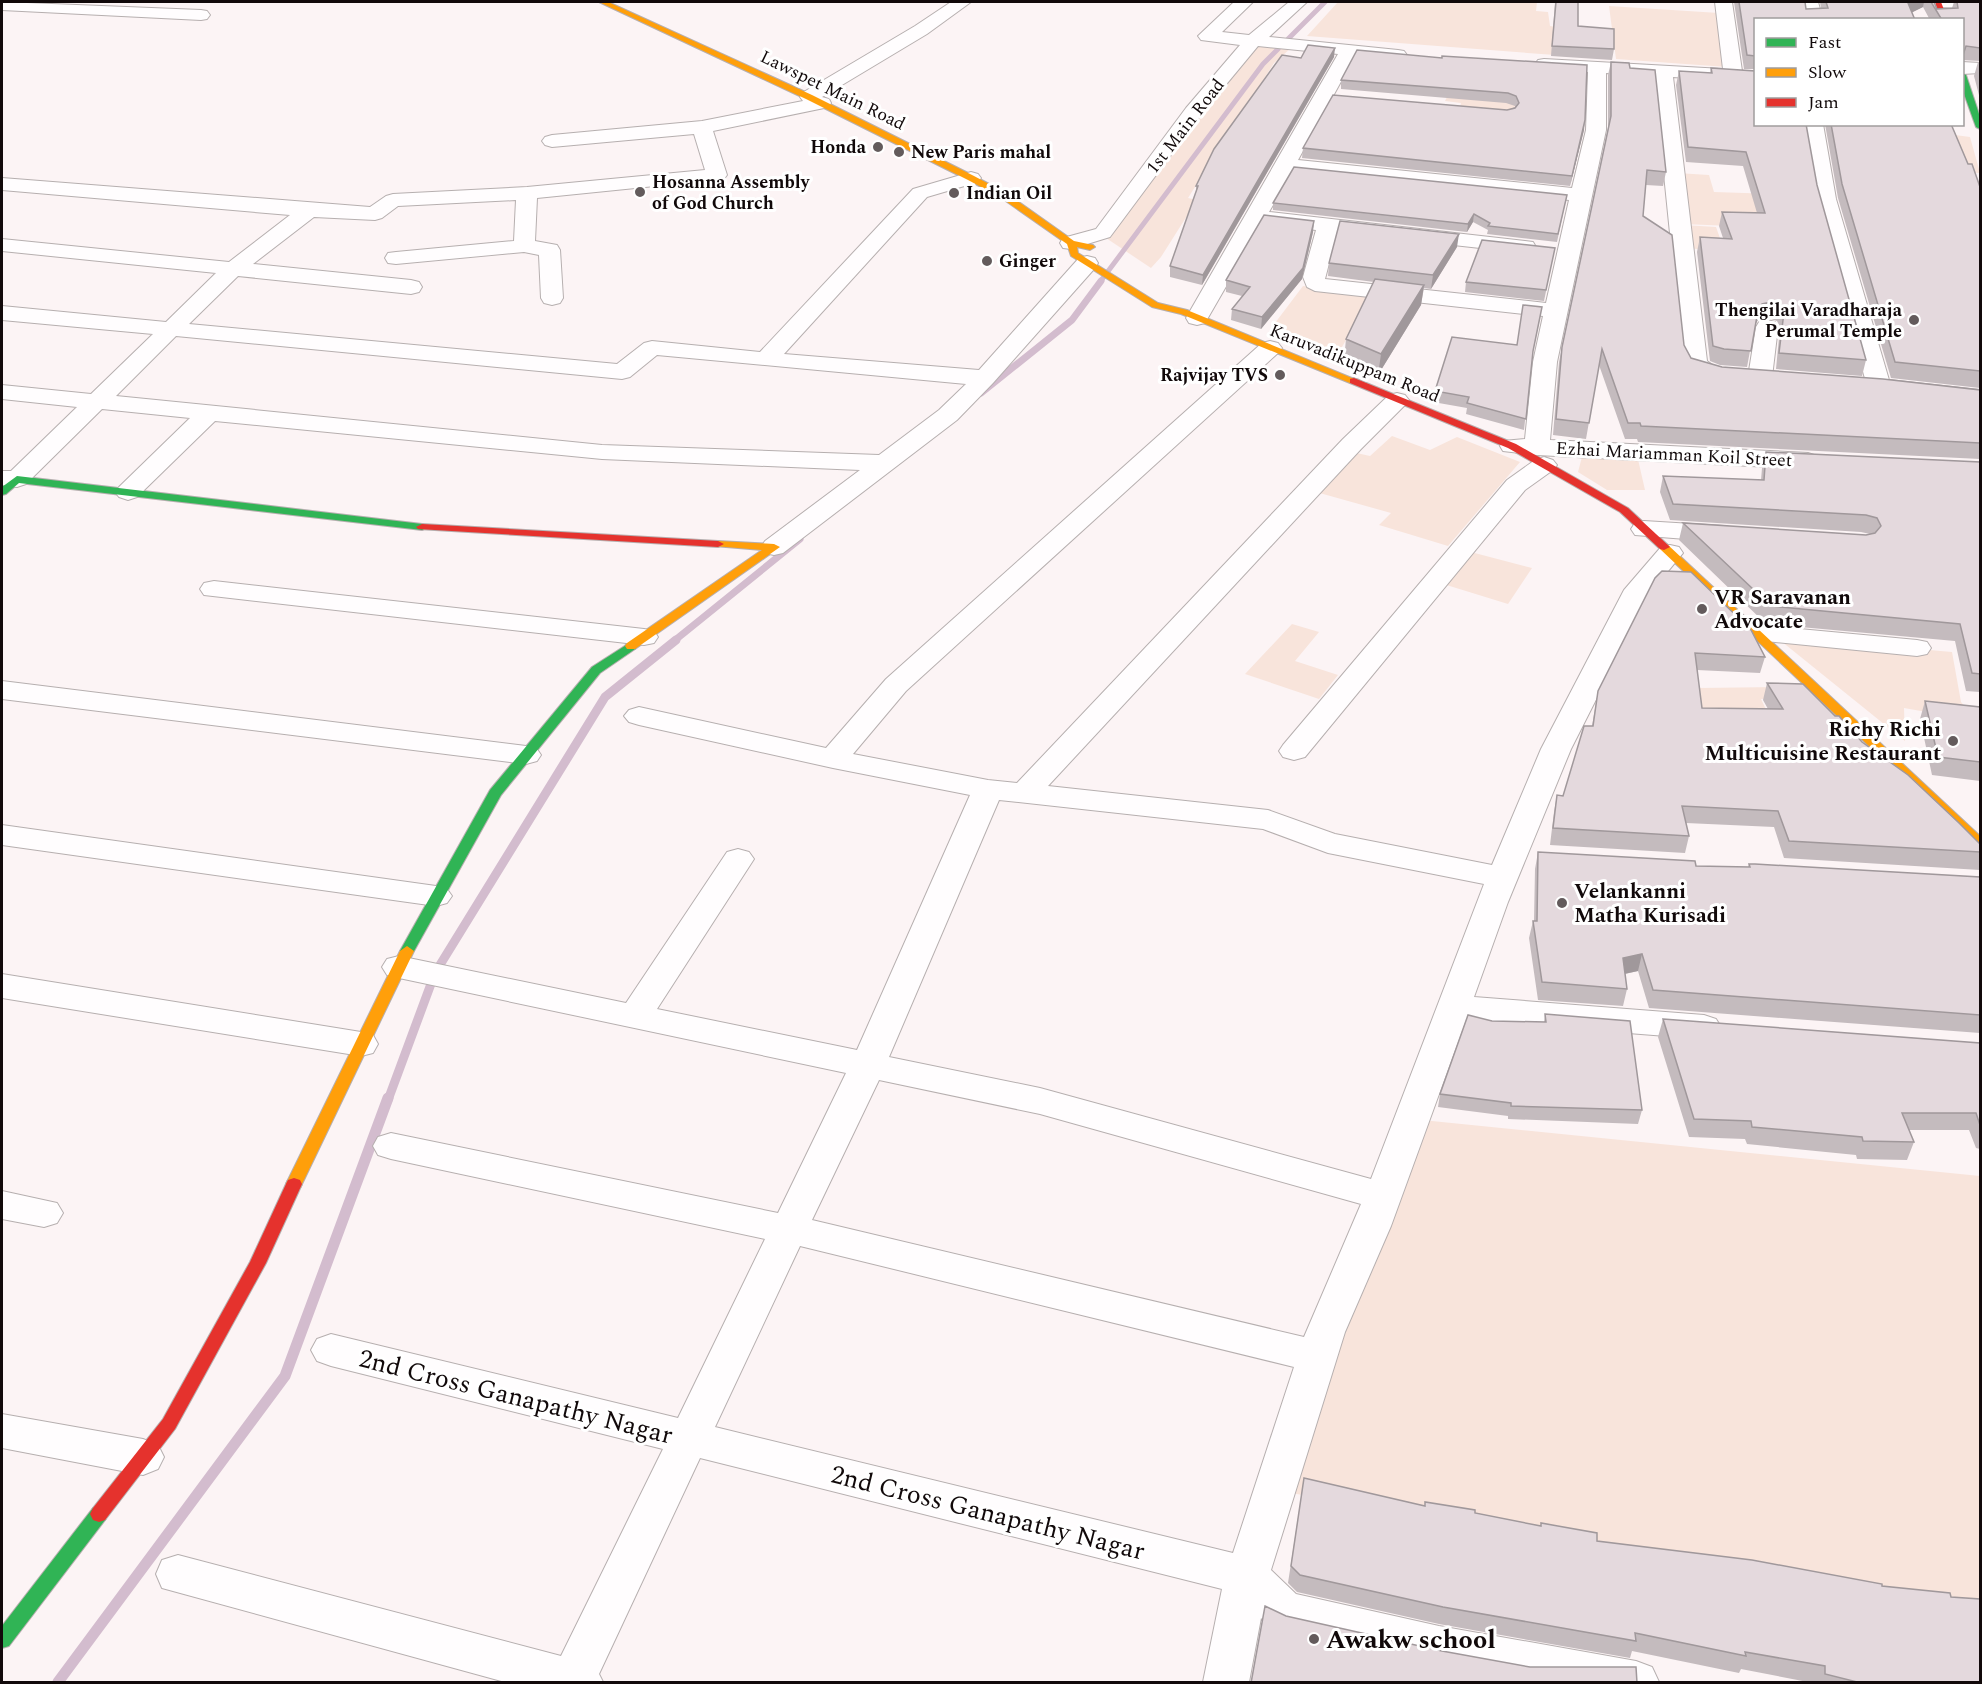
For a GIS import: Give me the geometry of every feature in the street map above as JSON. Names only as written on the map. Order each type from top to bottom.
[{"type":"street","name":"Lawspet Main Road","points":[[603,2],[816,100],[971,178],[1003,195],[1071,243]]},
{"type":"street","points":[[552,141],[702,127],[816,100],[962,2]]},
{"type":"street","points":[[1244,2],[1206,36],[1419,56]]},
{"type":"street","name":"1st Main Road","points":[[1071,243],[1103,233],[1193,112],[1253,41],[1299,2]]},
{"type":"street","points":[[1724,2],[1733,76]]},
{"type":"street","points":[[1810,2],[1814,18]]},
{"type":"street","points":[[1943,18],[1938,2],[1980,4]]},
{"type":"street","points":[[2,5],[201,15]]},
{"type":"street","points":[[1191,315],[1255,216],[1349,51]]},
{"type":"street","points":[[1526,63],[1754,77]]},
{"type":"street","points":[[1294,751],[1540,456],[1545,362],[1596,130],[1596,68]]},
{"type":"street","points":[[1964,68],[1980,69]]},
{"type":"street","points":[[1664,72],[1695,361],[1698,368],[1707,373],[1784,379]]},
{"type":"street","points":[[1964,84],[1980,127]]},
{"type":"street","points":[[1325,96],[1348,98]]},
{"type":"street","points":[[1813,126],[1826,199],[1879,386]]},
{"type":"street","points":[[2,184],[375,214],[393,200],[527,193],[717,175],[702,127]]},
{"type":"street","points":[[1285,165],[1580,195]]},
{"type":"street","points":[[766,360],[920,193],[971,178]]},
{"type":"street","points":[[524,246],[527,193]]},
{"type":"street","points":[[7,483],[98,401],[233,268],[309,210]]},
{"type":"street","points":[[1255,216],[1568,251]]},
{"type":"street","points":[[1328,225],[1314,277],[1315,282],[1323,286],[1556,311]]},
{"type":"street","points":[[2,1640],[169,1424],[258,1263],[361,1044],[436,896],[495,793],[596,670],[774,547],[948,415],[1098,259],[1098,249],[1071,243],[1074,254],[1098,259],[1155,306],[1191,315]]},
{"type":"street","points":[[2,244],[411,287]]},
{"type":"street","points":[[396,258],[524,246],[549,250],[552,298]]},
{"type":"street","points":[[1167,294],[1191,315]]},
{"type":"street","points":[[2,313],[622,372],[652,348],[985,378]]},
{"type":"street","name":"Karuvadikuppam Road","points":[[1191,315],[1512,447]]},
{"type":"street","points":[[1760,377],[1767,327]]},
{"type":"street","points":[[833,759],[896,685],[1269,348]]},
{"type":"street","points":[[1856,385],[1980,397]]},
{"type":"street","points":[[2,392],[602,452],[885,463]]},
{"type":"street","points":[[1025,793],[1344,452],[1397,400]]},
{"type":"street","points":[[128,492],[210,412]]},
{"type":"street","name":"Ezhai Mariamman Koil Street","points":[[1512,447],[1540,456],[1829,462]]},
{"type":"street","points":[[1540,456],[1624,510],[1980,843]]},
{"type":"street","points":[[7,483],[128,492],[443,529],[774,547]]},
{"type":"street","points":[[1644,529],[1747,535]]},
{"type":"street","points":[[1227,1683],[1247,1576],[1324,1332],[1383,1196],[1507,866],[1556,749],[1638,590],[1670,553]]},
{"type":"street","points":[[214,589],[644,637]]},
{"type":"street","points":[[1756,633],[1917,648]]},
{"type":"street","points":[[2,690],[122,703],[526,755]]},
{"type":"street","points":[[639,716],[833,759],[988,789],[1268,820],[1328,843],[1507,866],[1547,857]]},
{"type":"street","points":[[178,1574],[575,1682],[688,1438],[868,1065],[988,789]]},
{"type":"street","points":[[2,835],[436,896]]},
{"type":"street","points":[[635,1016],[738,858]]},
{"type":"street","points":[[399,968],[1040,1101],[1383,1196]]},
{"type":"street","points":[[2,986],[361,1044]]},
{"type":"street","points":[[1454,1007],[1736,1030]]},
{"type":"street","points":[[391,1146],[788,1229],[1317,1356]]},
{"type":"street","points":[[2,1205],[44,1213]]},
{"type":"street","name":"2nd Cross Ganapathy Nagar","points":[[331,1350],[1247,1576],[1284,1611],[1439,1646],[1636,1683]]},
{"type":"street","points":[[2,1431],[143,1457]]},
{"type":"shaded area","points":[[1338,2],[1537,2],[1536,11],[1548,12],[1550,26],[1570,29],[1555,55],[1307,36]]},
{"type":"shaded area","points":[[1609,6],[1719,13],[1727,67],[1616,59]]},
{"type":"shaded area","points":[[1255,43],[1291,48],[1274,63],[1188,198],[1197,200],[1161,257],[1151,268],[1106,238]]},
{"type":"shaded area","points":[[1453,85],[1518,92],[1521,113],[1460,107],[1461,103],[1445,101]]},
{"type":"shaded area","points":[[1955,135],[1970,137],[1980,173],[1958,172]]},
{"type":"shaded area","points":[[1677,173],[1709,175],[1714,192],[1775,194],[1807,229],[1683,224]]},
{"type":"shaded area","points":[[1683,225],[1716,227],[1725,252],[1688,248]]},
{"type":"shaded area","points":[[1303,286],[1383,295],[1356,323],[1339,352],[1272,327]]},
{"type":"shaded area","points":[[1392,436],[1430,450],[1457,437],[1520,462],[1448,546],[1379,525],[1391,513],[1316,492],[1352,452],[1370,456]]},
{"type":"shaded area","points":[[1583,453],[1637,455],[1645,490],[1607,490],[1578,472]]},
{"type":"shaded area","points":[[1467,551],[1532,568],[1508,604],[1440,583]]},
{"type":"shaded area","points":[[1292,624],[1319,632],[1295,661],[1338,675],[1319,699],[1245,674]]},
{"type":"shaded area","points":[[1782,637],[1952,652],[1961,702],[1977,721],[1904,708],[1905,741],[1781,641]]},
{"type":"shaded area","points":[[1783,687],[1793,698],[1761,699],[1772,722],[1702,719],[1697,688]]},
{"type":"shaded area","points":[[1412,1119],[1980,1176],[1980,1614],[1274,1490]]},
{"type":"building","points":[[1556,2],[1578,2],[1578,26],[1614,29],[1614,49],[1552,46]]},
{"type":"building","points":[[1739,2],[1805,2],[1806,9],[1828,8],[1826,2],[1911,2],[1908,3],[1914,18],[1754,18],[1754,56],[1747,55]]},
{"type":"building","points":[[1931,2],[1934,2],[1937,9],[1958,8],[1957,2],[1980,2],[1980,48],[1966,46],[1964,52],[1964,18],[1941,18]]},
{"type":"building","points":[[1308,45],[1335,48],[1203,275],[1170,266],[1198,186],[1196,186],[1214,149],[1282,55],[1301,58]]},
{"type":"building","points":[[1357,50],[1442,58],[1442,56],[1587,65],[1585,120],[1572,176],[1303,148],[1333,95],[1507,110],[1515,108],[1519,103],[1516,96],[1508,93],[1341,80]]},
{"type":"building","points":[[1611,62],[1629,63],[1630,68],[1655,70],[1666,172],[1647,170],[1643,216],[1672,235],[1684,345],[1691,358],[1722,367],[1883,379],[1980,390],[1980,443],[1641,426],[1640,423],[1628,423],[1602,349],[1589,423],[1556,419],[1562,347],[1611,116]]},
{"type":"building","points":[[1711,68],[1754,71],[1754,126],[1806,126],[1817,185],[1866,360],[1779,353],[1784,312],[1781,305],[1771,302],[1762,304],[1758,310],[1751,351],[1713,346],[1700,237],[1732,239],[1722,212],[1765,213],[1746,152],[1688,147],[1679,71],[1712,73]]},
{"type":"building","points":[[1831,126],[1952,126],[1968,164],[1972,164],[1980,187],[1980,371],[1895,362],[1842,184]]},
{"type":"building","points":[[1294,167],[1567,195],[1558,234],[1488,226],[1490,223],[1474,214],[1468,224],[1273,203]]},
{"type":"building","points":[[1264,215],[1314,221],[1303,268],[1262,317],[1232,309],[1250,287],[1226,280]]},
{"type":"building","points":[[1340,221],[1459,234],[1433,275],[1329,263]]},
{"type":"building","points":[[1482,240],[1555,248],[1546,290],[1466,282]]},
{"type":"building","points":[[1375,279],[1424,285],[1381,354],[1346,339]]},
{"type":"building","points":[[1523,305],[1542,307],[1533,351],[1526,419],[1467,403],[1469,397],[1435,391],[1452,337],[1517,345]]},
{"type":"building","points":[[1766,452],[1980,462],[1980,674],[1972,673],[1960,624],[1771,606],[1683,523],[1866,535],[1875,533],[1881,526],[1877,518],[1866,515],[1673,504],[1663,476],[1764,480]]},
{"type":"building","points":[[1662,571],[1691,572],[1751,630],[1765,657],[1695,653],[1702,708],[1783,709],[1767,683],[1803,684],[1835,716],[1839,716],[1862,742],[1908,775],[1959,823],[1980,844],[1980,852],[1789,841],[1778,811],[1682,806],[1689,836],[1553,828],[1557,795],[1563,796],[1584,726],[1593,726],[1598,691],[1655,578]]},
{"type":"building","name":"Richy Richi Multicuisine Restaurant","points":[[1925,701],[1980,707],[1980,762],[1938,757]]},
{"type":"building","points":[[1538,852],[1695,861],[1696,866],[1750,867],[1749,864],[1755,864],[1980,877],[1980,1015],[1653,990],[1642,954],[1623,958],[1627,989],[1542,982],[1533,921],[1537,921]]},
{"type":"building","points":[[1545,1014],[1630,1021],[1642,1110],[1511,1106],[1511,1103],[1440,1094],[1468,1015],[1492,1021],[1546,1022]]},
{"type":"building","points":[[1663,1019],[1980,1043],[1980,1125],[1976,1113],[1902,1113],[1914,1142],[1863,1141],[1862,1137],[1752,1127],[1751,1121],[1694,1119]]},
{"type":"building","points":[[1304,1478],[1425,1506],[1425,1502],[1475,1510],[1475,1513],[1541,1526],[1541,1523],[1597,1533],[1597,1541],[1752,1560],[1882,1584],[1882,1586],[1950,1593],[1951,1597],[1980,1599],[1980,1683],[1861,1683],[1825,1674],[1825,1666],[1745,1652],[1746,1656],[1635,1633],[1636,1641],[1443,1607],[1300,1575],[1291,1566]]},
{"type":"building","name":"Awakw school","points":[[1265,1606],[1286,1616],[1442,1651],[1530,1667],[1636,1667],[1637,1683],[1251,1683]]},
{"type":"waterway","points":[[1288,39],[1325,2]]},
{"type":"waterway","points":[[1100,282],[1263,64],[1278,49]]},
{"type":"waterway","points":[[981,393],[1072,320],[1101,281]]},
{"type":"waterway","points":[[674,641],[800,539]]},
{"type":"waterway","points":[[388,1100],[435,973],[605,697],[676,640]]},
{"type":"waterway","points":[[58,1682],[285,1376],[388,1098]]},
{"type":"traffic: fast","points":[[1964,81],[1980,127]]},
{"type":"traffic: fast","points":[[2,492],[17,479],[422,527]]},
{"type":"traffic: fast","points":[[407,951],[495,793],[596,670],[631,646]]},
{"type":"traffic: fast","points":[[2,1640],[99,1514]]},
{"type":"traffic: slow","points":[[603,2],[809,97],[971,178],[1003,195],[1071,243],[1090,247]]},
{"type":"traffic: slow","points":[[1071,243],[1074,254],[1155,305],[1184,312],[1354,381]]},
{"type":"traffic: slow","points":[[631,646],[774,547],[718,544]]},
{"type":"traffic: slow","points":[[1664,547],[1980,843]]},
{"type":"traffic: slow","points":[[294,1184],[407,951]]},
{"type":"traffic: jam","points":[[1938,2],[1943,18]]},
{"type":"traffic: jam","points":[[1354,381],[1512,446],[1624,510],[1664,547]]},
{"type":"traffic: jam","points":[[422,527],[718,544]]},
{"type":"traffic: jam","points":[[99,1514],[169,1424],[258,1263],[294,1184]]},
{"type":"place","name":"Honda","points":[[878,147]]},
{"type":"place","name":"New Paris mahal","points":[[899,152]]},
{"type":"place","name":"Hosanna Assembly of God Church","points":[[640,192]]},
{"type":"place","name":"Indian Oil","points":[[954,193]]},
{"type":"place","name":"Ginger","points":[[987,261]]},
{"type":"place","name":"Thengilai Varadharaja Perumal Temple","points":[[1914,320]]},
{"type":"place","name":"Rajvijay TVS","points":[[1280,375]]},
{"type":"place","name":"VR Saravanan Advocate","points":[[1702,609]]},
{"type":"place","name":"Richy Richi Multicuisine Restaurant","points":[[1953,741]]},
{"type":"place","name":"Velankanni Matha Kurisadi","points":[[1562,903]]},
{"type":"place","name":"Awakw school","points":[[1314,1639]]}]
